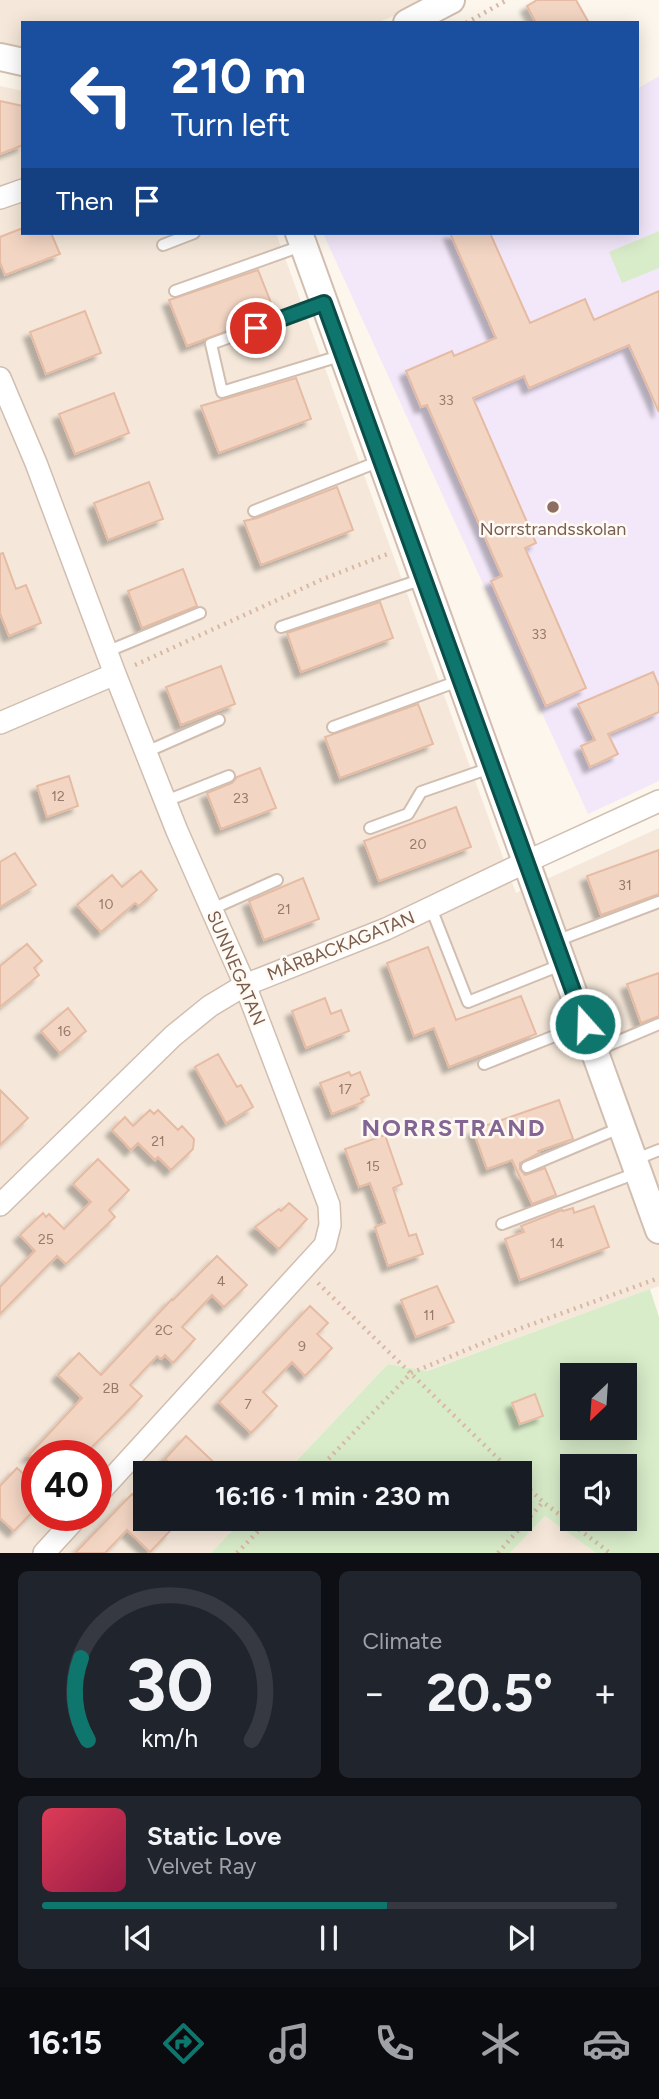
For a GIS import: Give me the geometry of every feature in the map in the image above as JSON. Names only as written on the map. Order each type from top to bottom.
[{"type":"street","points":[[411,21],[451,0]]},
{"type":"street","points":[[0,57],[21,62]]},
{"type":"street","points":[[0,198],[21,191]]},
{"type":"street","points":[[301,239],[410,545],[528,861],[659,1230]]},
{"type":"street","name":"SUNNEGATAN","points":[[0,377],[36,463],[114,674],[245,985],[329,1205],[330,1225],[325,1245],[112,1479]]},
{"type":"street","points":[[0,723],[114,674]]},
{"type":"street","name":"MÅRBACKAGATAN","points":[[0,1205],[173,1036],[210,1006],[245,985],[386,929],[659,801]]},
{"type":"street","points":[[44,1553],[64,1531]]},
{"type":"lane","points":[[163,245],[189,235]]},
{"type":"lane","points":[[175,291],[301,239]]},
{"type":"lane","points":[[324,303],[211,344],[222,392],[343,355]]},
{"type":"lane","points":[[254,510],[380,461]]},
{"type":"lane","points":[[281,628],[423,579]]},
{"type":"lane","points":[[106,652],[200,613]]},
{"type":"lane","points":[[333,727],[461,680]]},
{"type":"lane","points":[[146,752],[219,720]]},
{"type":"lane","points":[[370,828],[408,814],[421,792],[493,767]]},
{"type":"lane","points":[[166,801],[229,776]]},
{"type":"lane","points":[[212,909],[276,880]]},
{"type":"lane","points":[[431,908],[468,1002],[659,902]]},
{"type":"lane","points":[[484,1064],[585,1024]]},
{"type":"lane","points":[[595,1051],[659,1024]]},
{"type":"lane","points":[[527,1167],[622,1127]]},
{"type":"lane","points":[[502,1224],[636,1166],[659,1150]]},
{"type":"path","points":[[470,21],[507,0]]},
{"type":"path","points":[[114,674],[323,579],[410,545]]},
{"type":"path","points":[[305,1270],[501,1461]]},
{"type":"path","points":[[326,1461],[411,1373],[502,1335],[659,1278]]},
{"type":"path","points":[[532,1492],[543,1503],[610,1553]]},
{"type":"path","points":[[498,1553],[543,1503]]},
{"type":"path","points":[[237,1553],[258,1531]]},
{"type":"shaded area","points":[[0,0],[435,0],[381,21],[21,21],[21,49],[0,44]]},
{"type":"shaded area","name":"Norrstrandsskolan","points":[[659,76],[659,781],[588,814],[324,235],[639,235],[639,88]]},
{"type":"shaded area","points":[[0,86],[21,91],[21,235],[277,235],[516,893],[659,828],[659,1286],[426,1371],[388,1364],[296,1461],[133,1461],[133,1531],[232,1531],[211,1553],[0,1553]]},
{"type":"shaded area","points":[[545,1516],[560,1527],[560,1531],[566,1531],[596,1553],[510,1553]]},
{"type":"green space","points":[[659,231],[659,268],[622,283],[609,252]]},
{"type":"green space","points":[[650,1289],[659,1317],[659,1553],[596,1553],[566,1531],[637,1531],[637,1454],[560,1454],[560,1527],[545,1516],[532,1530],[532,1461],[296,1461],[388,1364],[427,1371]]},
{"type":"green space","points":[[232,1531],[531,1531],[510,1553],[211,1553]]},
{"type":"building","points":[[537,0],[576,0],[588,21],[535,21],[527,6]]},
{"type":"building","points":[[0,101],[21,106],[21,146],[0,154]]},
{"type":"building","points":[[21,229],[21,235],[52,235],[60,254],[5,275],[0,262],[0,237]]},
{"type":"building","points":[[451,235],[491,235],[530,323],[585,299],[594,320],[659,291],[659,412],[629,345],[529,388],[524,376],[473,398],[536,543],[525,548],[586,688],[546,706],[491,581],[502,576],[427,405],[421,407],[406,371],[452,351],[454,356],[496,338]]},
{"type":"building","points":[[258,270],[275,313],[187,346],[169,300]]},
{"type":"building","points":[[85,311],[101,353],[46,374],[30,332]]},
{"type":"building","points":[[296,378],[311,419],[219,453],[201,406]]},
{"type":"building","points":[[114,393],[129,433],[75,454],[59,414]]},
{"type":"building","points":[[149,482],[163,519],[108,540],[94,503]]},
{"type":"building","points":[[337,487],[353,530],[261,565],[244,521]]},
{"type":"building","points":[[3,553],[16,589],[26,585],[41,623],[9,636],[0,613],[0,554]]},
{"type":"building","points":[[183,569],[197,606],[142,628],[128,591]]},
{"type":"building","points":[[380,602],[393,638],[301,672],[287,633]]},
{"type":"building","points":[[221,666],[235,704],[181,725],[166,687]]},
{"type":"building","points":[[653,672],[659,686],[659,712],[608,734],[618,754],[590,767],[581,746],[595,740],[578,704]]},
{"type":"building","points":[[418,704],[433,744],[340,778],[325,737]]},
{"type":"building","points":[[260,768],[276,808],[221,829],[207,793]]},
{"type":"building","points":[[69,776],[78,806],[47,817],[37,786]]},
{"type":"building","points":[[456,807],[471,847],[379,881],[364,841]]},
{"type":"building","points":[[659,850],[659,894],[601,915],[587,876]]},
{"type":"building","points":[[15,853],[36,885],[0,907],[0,862]]},
{"type":"building","points":[[141,871],[157,890],[139,906],[135,903],[101,932],[77,905],[112,875],[122,887]]},
{"type":"building","points":[[303,878],[319,919],[264,940],[249,901]]},
{"type":"building","points":[[27,944],[42,961],[34,968],[39,975],[0,1007],[0,966]]},
{"type":"building","points":[[428,947],[456,1020],[521,996],[536,1034],[449,1067],[434,1028],[414,1036],[387,963]]},
{"type":"building","points":[[659,973],[659,1016],[641,1023],[627,984]]},
{"type":"building","points":[[325,998],[331,1014],[341,1010],[349,1031],[306,1048],[292,1011]]},
{"type":"building","points":[[68,1008],[86,1031],[60,1053],[41,1031]]},
{"type":"building","points":[[218,1054],[237,1087],[241,1085],[253,1107],[226,1123],[195,1067]]},
{"type":"building","points":[[349,1072],[351,1076],[360,1072],[369,1095],[361,1099],[363,1102],[332,1114],[320,1083]]},
{"type":"building","points":[[0,1090],[28,1118],[0,1145]]},
{"type":"building","points":[[559,1100],[573,1139],[538,1151],[539,1153],[520,1163],[520,1169],[525,1175],[545,1168],[556,1195],[532,1204],[512,1160],[487,1169],[473,1130]]},
{"type":"building","points":[[150,1110],[154,1114],[158,1110],[178,1130],[182,1126],[194,1139],[193,1149],[171,1170],[158,1157],[155,1160],[138,1143],[131,1150],[112,1130],[125,1117],[133,1126]]},
{"type":"building","points":[[385,1135],[402,1184],[393,1188],[409,1236],[416,1234],[423,1254],[388,1266],[375,1227],[385,1223],[370,1183],[359,1187],[345,1149]]},
{"type":"building","points":[[98,1159],[129,1190],[109,1210],[115,1217],[66,1264],[57,1256],[0,1314],[0,1287],[35,1251],[20,1235],[43,1213],[46,1217],[49,1214],[64,1229],[91,1202],[73,1184]]},
{"type":"building","points":[[289,1203],[307,1219],[279,1249],[255,1227]]},
{"type":"building","points":[[594,1206],[609,1247],[520,1280],[505,1239],[524,1232],[521,1226],[562,1210],[573,1208],[574,1213]]},
{"type":"building","points":[[217,1256],[247,1285],[224,1307],[212,1295],[182,1327],[195,1339],[173,1363],[165,1355],[161,1359],[157,1356],[130,1385],[142,1396],[99,1440],[43,1440],[82,1398],[58,1375],[79,1353],[101,1375]]},
{"type":"building","points":[[437,1286],[454,1322],[416,1337],[401,1300]]},
{"type":"building","points":[[310,1306],[328,1323],[317,1334],[332,1348],[305,1376],[292,1362],[263,1392],[277,1406],[251,1433],[219,1402]]},
{"type":"building","points":[[535,1394],[543,1416],[520,1424],[512,1403]]},
{"type":"building","points":[[186,1436],[212,1461],[167,1461],[165,1459]]},
{"type":"building","points":[[17,1468],[21,1472],[21,1524],[14,1531],[0,1518],[0,1486]]},
{"type":"building","points":[[132,1494],[133,1531],[170,1531],[150,1552],[127,1530],[105,1553],[75,1553],[96,1531],[112,1531],[112,1515]]},
{"type":"place","name":"Norrstrandsskolan","points":[[553,507]]},
{"type":"district","name":"NORRSTRAND","points":[[454,1128]]},
{"type":"route","points":[[256,328],[324,303],[585,1024]]}]
